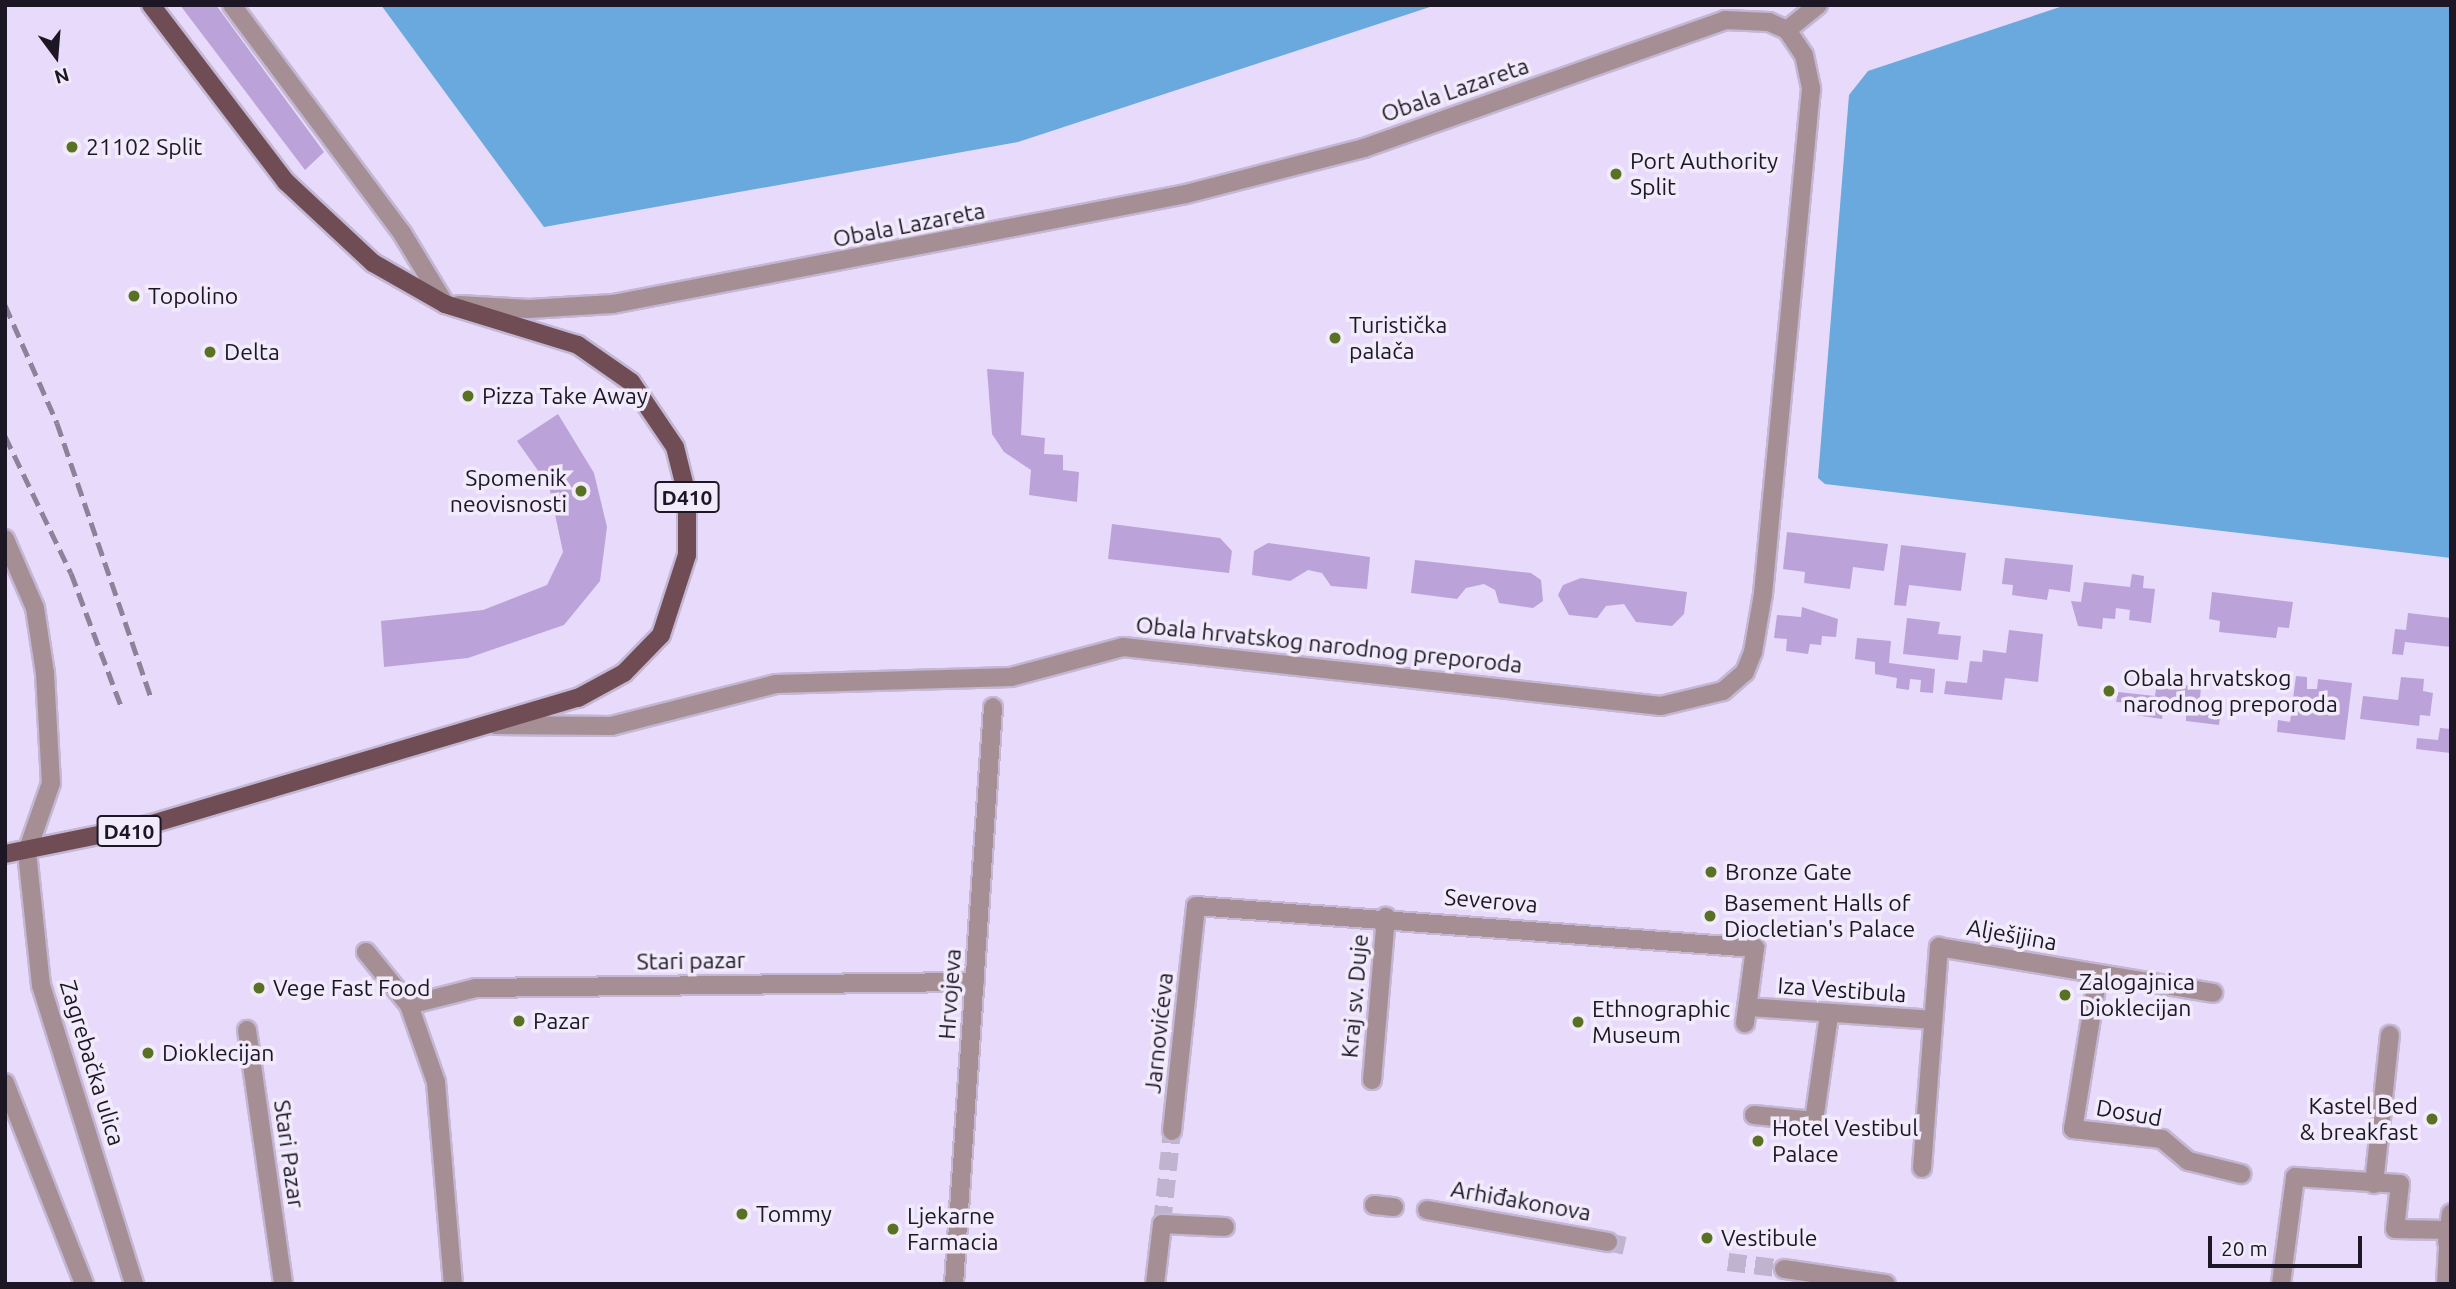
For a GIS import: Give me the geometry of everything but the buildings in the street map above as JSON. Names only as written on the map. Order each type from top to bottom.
[{"type":"main road","name":"D410","points":[[150,5],[286,182],[335,233],[413,290],[445,304],[543,331],[607,362],[665,425],[687,495],[682,581],[661,635],[645,656],[602,687],[495,725]]},
{"type":"main road","name":"Obala hrvatskog narodnog preporoda","points":[[5,854],[27,852],[148,825],[495,725]]},
{"type":"street","points":[[232,5],[402,233],[445,304]]},
{"type":"street","points":[[1787,30],[1818,5]]},
{"type":"street","name":"Obala Lazareta","points":[[445,304],[529,309],[613,304],[1094,215],[1364,148],[1706,25],[1744,18],[1787,30]]},
{"type":"street","name":"Obala hrvatskog narodnog preporoda","points":[[495,725],[611,726],[802,681],[994,680],[1123,647],[1661,706],[1708,697],[1737,681],[1753,652],[1773,520],[1811,127],[1804,55],[1787,30]]},
{"type":"street","points":[[5,539],[35,608],[45,673],[51,783],[27,852]]},
{"type":"street","name":"Hrvojeva","points":[[954,1284],[993,708]]},
{"type":"street","name":"Zagrebačka ulica","points":[[27,852],[40,978],[134,1284]]},
{"type":"street","name":"Severova","points":[[1194,939],[1196,906],[1387,916],[1755,948],[1746,1015]]},
{"type":"street","name":"Kraj sv. Duje","points":[[1372,1080],[1387,916]]},
{"type":"street","name":"Jarnovićeva","points":[[1172,1131],[1194,939]]},
{"type":"street","name":"Alješijina","points":[[1922,1168],[1939,947],[2213,993]]},
{"type":"street","points":[[366,952],[409,1005],[436,1082],[453,1284]]},
{"type":"street","name":"Dosud","points":[[2098,975],[2073,1129],[2162,1139],[2188,1161],[2241,1174]]},
{"type":"street","name":"Stari pazar","points":[[409,1005],[476,988],[975,982]]},
{"type":"street","name":"Iza Vestibula","points":[[1746,1015],[1829,1015],[1933,1020]]},
{"type":"street","points":[[1754,1115],[1814,1121],[1829,1015]]},
{"type":"street","name":"Stari Pazar","points":[[247,1030],[282,1284]]},
{"type":"street","points":[[2374,1184],[2390,1035]]},
{"type":"street","points":[[5,1083],[83,1284]]},
{"type":"street","points":[[2281,1284],[2294,1177],[2400,1184],[2395,1229],[2450,1232],[2446,1284]]},
{"type":"street","points":[[1374,1205],[1394,1207]]},
{"type":"street","name":"Arhiđakonova","points":[[1427,1210],[1608,1242]]},
{"type":"street","points":[[1155,1284],[1161,1224],[1225,1227]]},
{"type":"street","points":[[1784,1269],[1886,1284]]},
{"type":"shaded area","points":[[180,5],[216,5],[324,152],[305,170]]},
{"type":"shaded area","points":[[987,369],[1024,372],[1021,435],[1045,438],[1044,454],[1063,455],[1063,470],[1079,472],[1077,502],[1029,495],[1031,470],[1004,452],[992,434]]},
{"type":"shaded area","points":[[558,414],[594,473],[607,527],[600,581],[564,625],[468,658],[384,667],[381,621],[483,610],[547,585],[563,552],[549,486],[517,441]]},
{"type":"shaded area","points":[[1112,524],[1220,538],[1232,551],[1229,573],[1108,559]]},
{"type":"shaded area","points":[[1787,532],[1888,544],[1884,571],[1853,567],[1850,589],[1804,583],[1805,572],[1783,569]]},
{"type":"shaded area","points":[[1268,543],[1370,557],[1367,589],[1331,586],[1322,573],[1308,570],[1290,581],[1252,575],[1254,551]]},
{"type":"shaded area","points":[[1901,545],[1966,553],[1961,591],[1909,585],[1906,606],[1894,605]]},
{"type":"shaded area","points":[[2005,558],[2073,565],[2070,592],[2049,589],[2047,600],[2012,595],[2013,585],[2002,584]]},
{"type":"shaded area","points":[[1415,560],[1531,573],[1541,580],[1543,601],[1533,608],[1499,603],[1495,590],[1484,584],[1466,588],[1457,599],[1411,593]]},
{"type":"shaded area","points":[[2132,574],[2144,576],[2143,588],[2155,589],[2151,623],[2129,620],[2130,610],[2116,608],[2115,619],[2103,618],[2102,629],[2078,626],[2071,601],[2081,602],[2084,582],[2130,587]]},
{"type":"shaded area","points":[[1581,578],[1687,592],[1684,614],[1672,626],[1636,622],[1624,604],[1606,606],[1597,618],[1569,615],[1558,595],[1563,585]]},
{"type":"shaded area","points":[[2212,592],[2293,602],[2289,628],[2278,627],[2276,638],[2219,632],[2220,621],[2209,619]]},
{"type":"shaded area","points":[[1802,607],[1838,619],[1836,637],[1822,636],[1821,645],[1810,644],[1808,654],[1786,651],[1787,639],[1774,638],[1777,615],[1801,617]]},
{"type":"shaded area","points":[[2408,613],[2451,618],[2451,647],[2405,642],[2403,655],[2392,654],[2395,629],[2406,630]]},
{"type":"shaded area","points":[[1907,618],[1940,622],[1938,634],[1961,636],[1958,660],[1903,654]]},
{"type":"shaded area","points":[[2009,630],[2043,634],[2038,682],[2005,678],[2002,700],[1944,694],[1946,681],[1967,683],[1970,661],[1982,662],[1983,650],[2006,653]]},
{"type":"shaded area","points":[[1857,638],[1891,641],[1889,663],[1935,669],[1933,693],[1920,692],[1921,680],[1910,679],[1909,690],[1896,688],[1897,678],[1875,674],[1875,662],[1855,659]]},
{"type":"shaded area","points":[[2296,676],[2307,677],[2307,689],[2317,689],[2318,679],[2352,683],[2345,740],[2277,732],[2278,720],[2290,722]]},
{"type":"shaded area","points":[[2401,677],[2424,679],[2423,691],[2433,693],[2430,716],[2420,715],[2419,726],[2360,719],[2363,696],[2398,700]]},
{"type":"shaded area","points":[[2157,682],[2201,687],[2199,710],[2209,712],[2211,699],[2222,700],[2219,725],[2186,721],[2186,710],[2164,707],[2162,719],[2128,714],[2130,703],[2116,702],[2118,692],[2155,696]]},
{"type":"shaded area","points":[[2440,728],[2451,729],[2450,753],[2416,749],[2417,738],[2438,740]]},
{"type":"water","points":[[381,5],[1436,5],[1018,142],[544,227]]},
{"type":"water","points":[[2066,5],[2451,5],[2451,558],[1825,484],[1818,478],[1849,95],[1868,71]]},
{"type":"tunnel","points":[[1162,1224],[1172,1131]]},
{"type":"tunnel","points":[[1608,1242],[1625,1246]]},
{"type":"tunnel","points":[[1728,1262],[1784,1269]]},
{"type":"railway","points":[[5,305],[57,423],[152,700]]},
{"type":"railway","points":[[5,436],[71,573],[122,709]]},
{"type":"place","name":"21102 Split","points":[[72,147]]},
{"type":"place","name":"Port Authority Split","points":[[1616,174]]},
{"type":"place","name":"Topolino","points":[[134,296]]},
{"type":"place","name":"Turistička palača","points":[[1335,338]]},
{"type":"place","name":"Delta","points":[[210,352]]},
{"type":"place","name":"Pizza Take Away","points":[[468,396]]},
{"type":"place","name":"Spomenik neovisnosti","points":[[581,491]]},
{"type":"place","name":"Obala hrvatskog narodnog preporoda","points":[[2109,691]]},
{"type":"place","name":"Bronze Gate","points":[[1711,872]]},
{"type":"place","name":"Basement Halls of Diocletian's Palace","points":[[1710,916]]},
{"type":"place","name":"Vege Fast Food","points":[[259,988]]},
{"type":"place","name":"Zalogajnica Dioklecijan","points":[[2065,995]]},
{"type":"place","name":"Pazar","points":[[519,1021]]},
{"type":"place","name":"Ethnographic Museum","points":[[1578,1022]]},
{"type":"place","name":"Dioklecijan","points":[[148,1053]]},
{"type":"place","name":"Kastel Bed & breakfast","points":[[2432,1119]]},
{"type":"place","name":"Hotel Vestibul Palace","points":[[1758,1141]]},
{"type":"place","name":"Tommy","points":[[742,1214]]},
{"type":"place","name":"Ljekarne Farmacia","points":[[893,1229]]},
{"type":"place","name":"Vestibule","points":[[1707,1238]]}]
